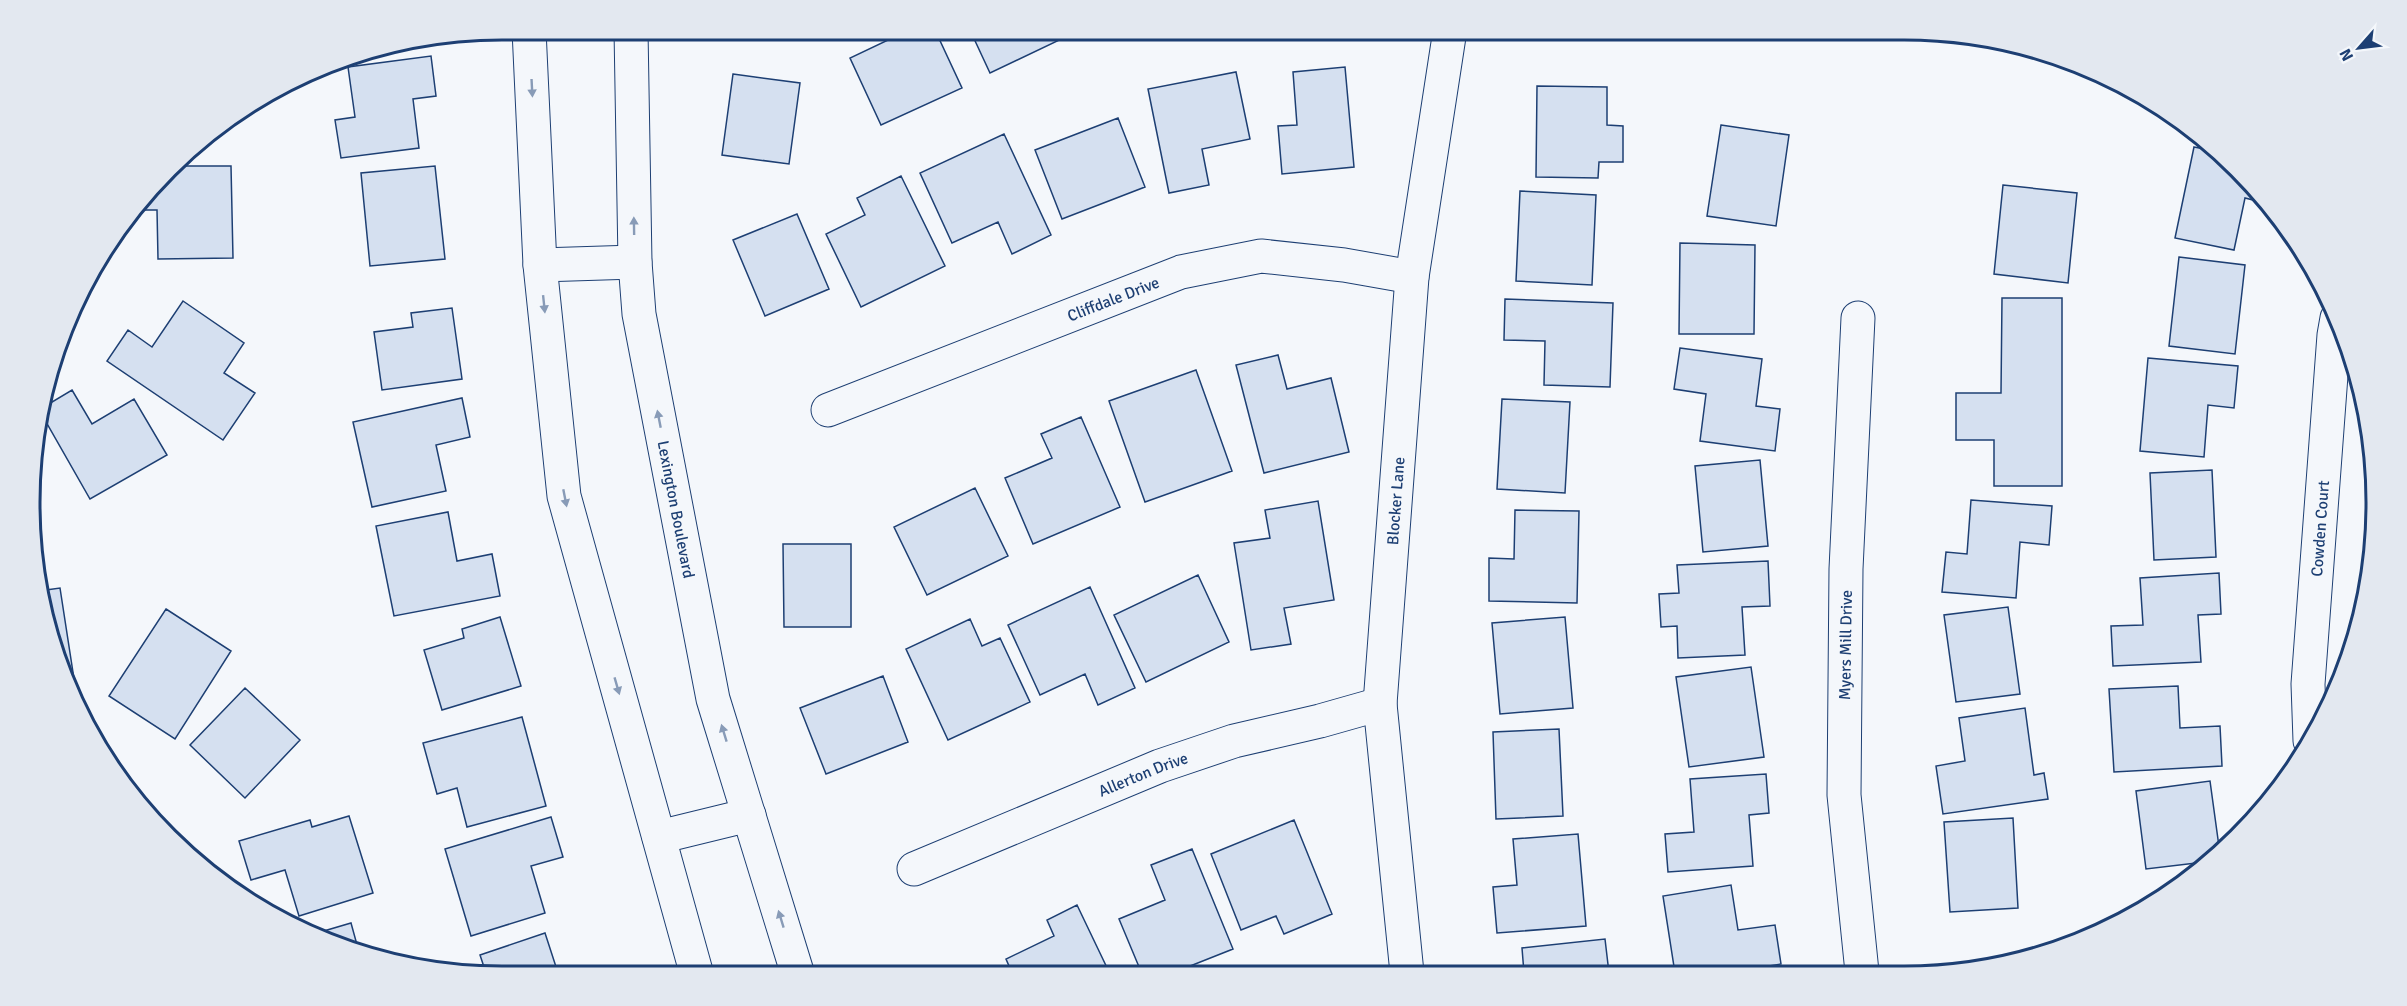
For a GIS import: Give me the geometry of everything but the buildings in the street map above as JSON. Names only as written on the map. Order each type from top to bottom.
[{"type":"street","points":[[529,40],[540,265],[564,496],[695,966]]},
{"type":"street","name":"Lexington Boulevard","points":[[631,40],[635,262],[639,314],[713,699],[795,966]]},
{"type":"street","name":"Blocker Lane","points":[[1406,966],[1380,704],[1412,277],[1448,40]]},
{"type":"street","name":"Cliffdale Drive","points":[[828,410],[1181,272],[1261,256],[1344,265],[1412,277]]},
{"type":"street","points":[[540,265],[635,262]]},
{"type":"street","name":"Myers Mill Drive","points":[[1858,318],[1846,569],[1844,795],[1861,966]]},
{"type":"street","name":"Cowden Court","points":[[2309,726],[2308,684],[2334,334]]},
{"type":"street","name":"Allerton Drive","points":[[914,869],[1160,766],[1234,741],[1380,704]]},
{"type":"street","points":[[659,837],[749,814]]}]
